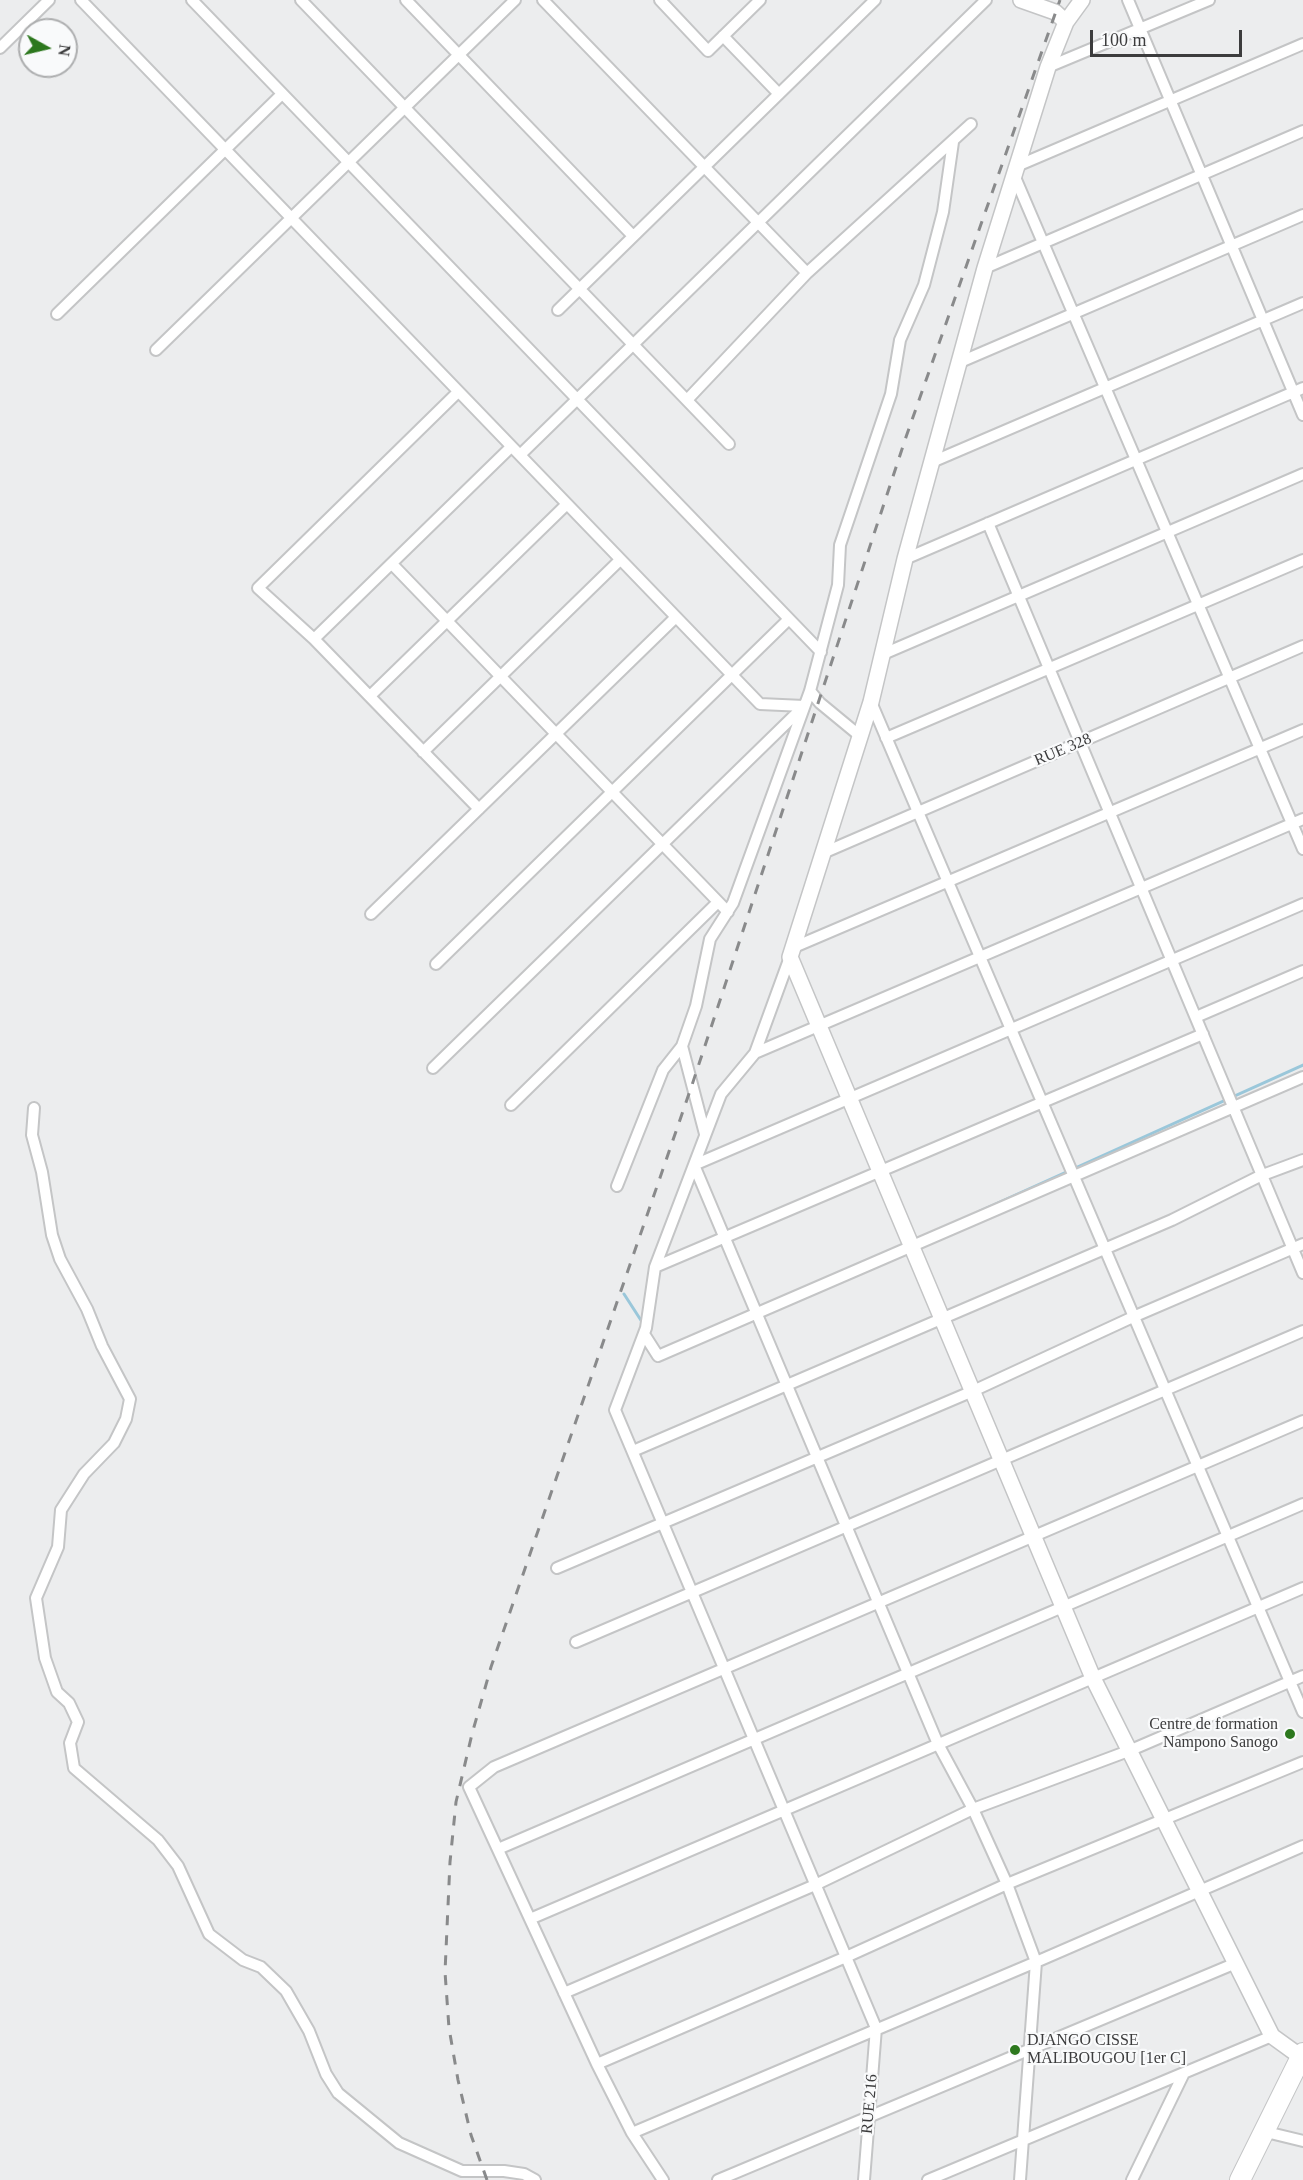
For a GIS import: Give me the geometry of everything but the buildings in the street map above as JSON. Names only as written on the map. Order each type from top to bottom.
[{"type":"highway","points":[[1240,2180],[1262,2131],[1302,2055]]},
{"type":"street","points":[[0,48],[49,0]]},
{"type":"street","points":[[81,0],[760,704],[804,706]]},
{"type":"street","points":[[192,0],[821,652]]},
{"type":"street","points":[[301,0],[729,444]]},
{"type":"street","points":[[406,0],[633,236]]},
{"type":"street","points":[[156,350],[515,0]]},
{"type":"street","points":[[543,0],[807,273]]},
{"type":"street","points":[[660,0],[708,51],[760,0]]},
{"type":"street","points":[[558,310],[875,0]]},
{"type":"street","points":[[520,455],[986,0]]},
{"type":"street","points":[[1021,0],[1058,11],[1082,0]]},
{"type":"street","points":[[1128,0],[1263,320],[1298,390],[1303,415]]},
{"type":"street","points":[[1048,68],[1209,0]]},
{"type":"street","points":[[876,2028],[615,1410],[644,1334],[655,1267],[721,1094],[755,1053],[791,953],[871,702],[904,559],[985,268],[1048,68],[1058,11]]},
{"type":"street","points":[[723,36],[778,94]]},
{"type":"street","points":[[1016,170],[1303,44]]},
{"type":"street","points":[[57,314],[282,94]]},
{"type":"street","points":[[687,400],[807,273],[971,124]]},
{"type":"street","points":[[985,268],[1303,131]]},
{"type":"street","points":[[617,1186],[663,1070],[682,1046],[696,1006],[710,939],[733,903],[810,691],[838,585],[840,545],[891,394],[900,340],[924,285],[943,212],[953,142]]},
{"type":"street","points":[[1016,170],[1043,243],[1303,849]]},
{"type":"street","points":[[958,363],[1303,215]]},
{"type":"street","points":[[932,462],[1303,303]]},
{"type":"street","points":[[904,559],[1298,390]]},
{"type":"street","points":[[458,392],[258,588],[314,639],[478,809]]},
{"type":"street","points":[[314,639],[511,447]]},
{"type":"street","points":[[880,655],[1303,474]]},
{"type":"street","points":[[370,696],[567,504]]},
{"type":"street","points":[[988,523],[1234,1107],[1260,1176],[1303,1273]]},
{"type":"street","points":[[423,752],[620,560]]},
{"type":"street","points":[[886,738],[1303,560]]},
{"type":"street","points":[[392,564],[728,912]]},
{"type":"street","points":[[371,914],[675,617]]},
{"type":"street","points":[[436,964],[789,619]]},
{"type":"street","name":"RUE 328","points":[[823,853],[1303,646]]},
{"type":"street","points":[[810,691],[820,703],[860,736]]},
{"type":"street","points":[[871,702],[1303,1710]]},
{"type":"street","points":[[433,1068],[804,706]]},
{"type":"street","points":[[791,953],[948,882],[1303,730]]},
{"type":"street","points":[[755,1053],[1303,819]]},
{"type":"street","points":[[511,1105],[718,902]]},
{"type":"street","points":[[694,1165],[1303,904]]},
{"type":"street","points":[[791,953],[849,1098],[1094,1677],[1272,2036],[1302,2055]]},
{"type":"street","points":[[1196,1017],[1303,971]]},
{"type":"street","points":[[655,1267],[1203,1034]]},
{"type":"street","points":[[682,1046],[705,1135]]},
{"type":"street","points":[[644,1334],[658,1356],[756,1311],[1303,1077]]},
{"type":"street","points":[[34,1108],[32,1135],[42,1172],[52,1235],[60,1259],[130,1399],[126,1419],[114,1443],[84,1474],[61,1510],[58,1547],[36,1598],[45,1658],[57,1692],[69,1703],[78,1722],[70,1743],[74,1767],[158,1840],[181,1872],[209,1934],[243,1960],[261,1967],[286,1991],[309,2031],[326,2074],[338,2093],[399,2143],[462,2171],[504,2170],[525,2174],[535,2180]]},
{"type":"street","points":[[633,1451],[1172,1220],[1260,1176],[1303,1160]]},
{"type":"street","points":[[694,1165],[938,1744],[973,1809],[1007,1884],[1036,1962],[1020,2180]]},
{"type":"street","points":[[558,1569],[973,1391],[1133,1317],[1303,1244]]},
{"type":"street","points":[[576,1642],[1303,1331]]},
{"type":"street","points":[[663,2180],[632,2133],[597,2064],[469,1787],[494,1767],[1303,1421]]},
{"type":"street","points":[[498,1849],[1303,1504]]},
{"type":"street","points":[[530,1919],[1303,1588]]},
{"type":"street","points":[[564,1992],[815,1885],[973,1809],[1131,1750],[1303,1676]]},
{"type":"street","points":[[597,2064],[846,1957],[1007,1884],[1303,1762]]},
{"type":"street","points":[[632,2133],[1036,1962],[1303,1845]]},
{"type":"street","points":[[718,2180],[1236,1963]]},
{"type":"street","name":"RUE 216","points":[[864,2180],[876,2028]]},
{"type":"street","points":[[928,2180],[944,2177],[1023,2140],[1272,2036]]},
{"type":"street","points":[[1132,2180],[1184,2073]]},
{"type":"street","points":[[1262,2131],[1303,2141]]},
{"type":"waterway","points":[[980,1211],[1303,1065]]},
{"type":"waterway","points":[[624,1294],[644,1325]]},
{"type":"railway","points":[[487,2180],[471,2135],[458,2080],[449,2028],[445,1972],[450,1862],[456,1802],[472,1734],[491,1667],[692,1085],[906,437],[1060,0]]},
{"type":"place","name":"Centre de formation Nampono Sanogo","points":[[1290,1734]]},
{"type":"place","name":"DJANGO CISSE MALIBOUGOU [1er C]","points":[[1015,2050]]}]
